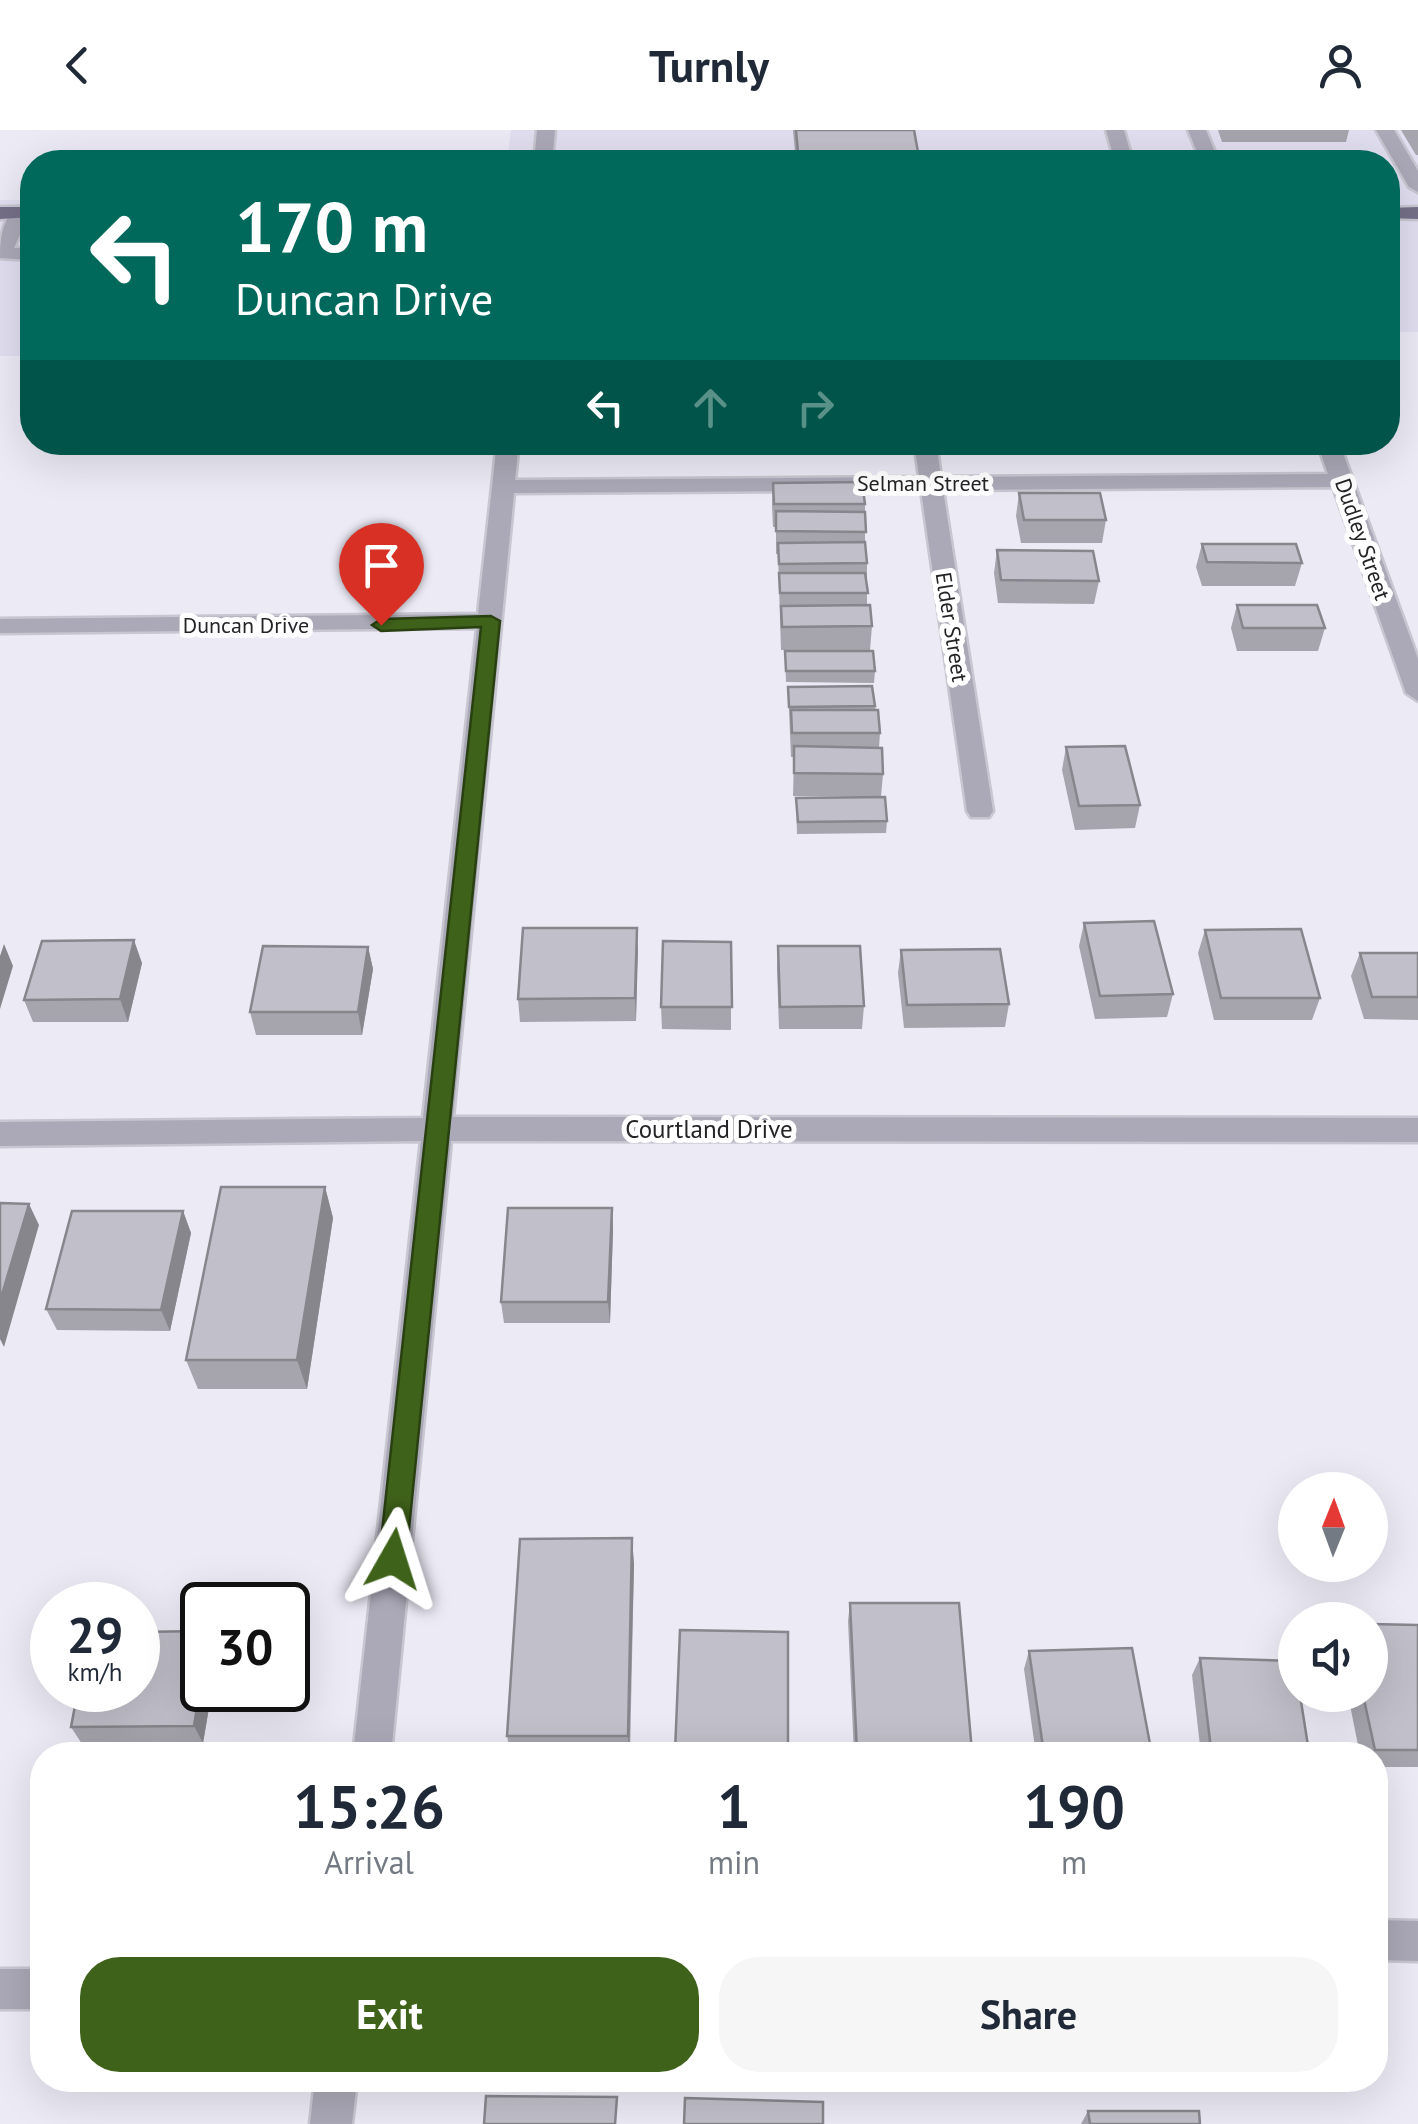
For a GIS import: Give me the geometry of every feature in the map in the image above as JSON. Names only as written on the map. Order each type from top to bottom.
[{"type":"street","points":[[1400,152],[1415,175]]},
{"type":"street","points":[[18,212],[2,250],[5,254],[20,254]]},
{"type":"street","points":[[373,1742],[506,455]]},
{"type":"street","name":"Elder Street","points":[[927,455],[980,811]]},
{"type":"street","name":"Dudley Street","points":[[1333,455],[1418,693]]},
{"type":"street","name":"Selman Street","points":[[502,487],[1343,480]]},
{"type":"street","name":"Duncan Drive","points":[[0,626],[419,625],[491,621]]},
{"type":"street","name":"Courtland Drive","points":[[0,1134],[438,1129],[1418,1130]]},
{"type":"street","points":[[1388,1940],[1418,1940]]},
{"type":"street","points":[[0,1989],[30,1989]]},
{"type":"street","points":[[331,2124],[335,2092]]},
{"type":"shaded area","points":[[511,130],[1418,130],[1418,332],[1400,332],[1400,150],[508,150]]},
{"type":"shaded area","points":[[0,200],[20,200],[20,356],[0,356]]},
{"type":"building","points":[[796,130],[914,130],[918,150],[798,150]]},
{"type":"building","points":[[862,482],[865,504],[774,504],[773,483]]},
{"type":"building","points":[[1019,493],[1100,493],[1106,520],[1024,520]]},
{"type":"building","points":[[776,511],[865,512],[866,532],[776,531]]},
{"type":"building","points":[[865,542],[867,563],[779,564],[778,543]]},
{"type":"building","points":[[1202,544],[1296,544],[1302,563],[1207,562]]},
{"type":"building","points":[[997,550],[1093,551],[1099,581],[1001,580]]},
{"type":"building","points":[[779,573],[865,573],[868,593],[780,593]]},
{"type":"building","points":[[870,605],[872,626],[782,627],[781,606]]},
{"type":"building","points":[[1237,605],[1317,605],[1325,628],[1243,628]]},
{"type":"building","points":[[785,651],[873,651],[875,671],[786,671]]},
{"type":"building","points":[[872,686],[875,706],[789,707],[788,687]]},
{"type":"building","points":[[791,710],[878,710],[880,733],[792,733]]},
{"type":"building","points":[[794,746],[882,748],[883,774],[794,773]]},
{"type":"building","points":[[1125,746],[1140,805],[1079,806],[1066,747]]},
{"type":"building","points":[[885,797],[887,821],[798,822],[796,798]]},
{"type":"building","points":[[1154,921],[1173,994],[1100,996],[1084,923]]},
{"type":"building","points":[[523,928],[637,928],[635,998],[518,999]]},
{"type":"building","points":[[1301,929],[1320,998],[1221,998],[1205,930]]},
{"type":"building","points":[[134,940],[120,999],[24,1000],[42,941]]},
{"type":"building","points":[[663,941],[731,942],[732,1007],[661,1007]]},
{"type":"building","points":[[263,946],[368,947],[358,1012],[250,1012]]},
{"type":"building","points":[[778,946],[860,946],[864,1006],[780,1007]]},
{"type":"building","points":[[1000,949],[1009,1004],[907,1005],[901,950]]},
{"type":"building","points":[[1360,953],[1418,953],[1418,997],[1372,997]]},
{"type":"building","points":[[221,1187],[325,1187],[297,1360],[186,1360]]},
{"type":"building","points":[[0,1203],[29,1204],[0,1301]]},
{"type":"building","points":[[508,1208],[612,1208],[608,1302],[501,1302]]},
{"type":"building","points":[[72,1211],[183,1211],[161,1310],[46,1309]]},
{"type":"building","points":[[632,1538],[628,1736],[507,1736],[520,1539]]},
{"type":"building","points":[[850,1603],[959,1603],[971,1742],[857,1742]]},
{"type":"building","points":[[1388,1624],[1418,1625],[1418,1750],[1388,1750],[1388,1742],[1373,1742],[1367,1712],[1388,1712]]},
{"type":"building","points":[[680,1630],[788,1632],[788,1742],[675,1742]]},
{"type":"building","points":[[180,1631],[180,1712],[196,1712],[194,1726],[71,1727],[74,1712],[160,1712],[160,1632]]},
{"type":"building","points":[[1132,1648],[1150,1742],[1042,1742],[1029,1651]]},
{"type":"building","points":[[1200,1658],[1278,1660],[1278,1712],[1303,1712],[1307,1742],[1210,1742]]},
{"type":"building","points":[[486,2096],[617,2097],[615,2124],[484,2124]]},
{"type":"building","points":[[685,2098],[823,2102],[823,2124],[684,2124]]},
{"type":"building","points":[[1088,2111],[1199,2111],[1200,2124],[1090,2124]]},
{"type":"route","points":[[381,625],[491,621],[393,1559]]}]
